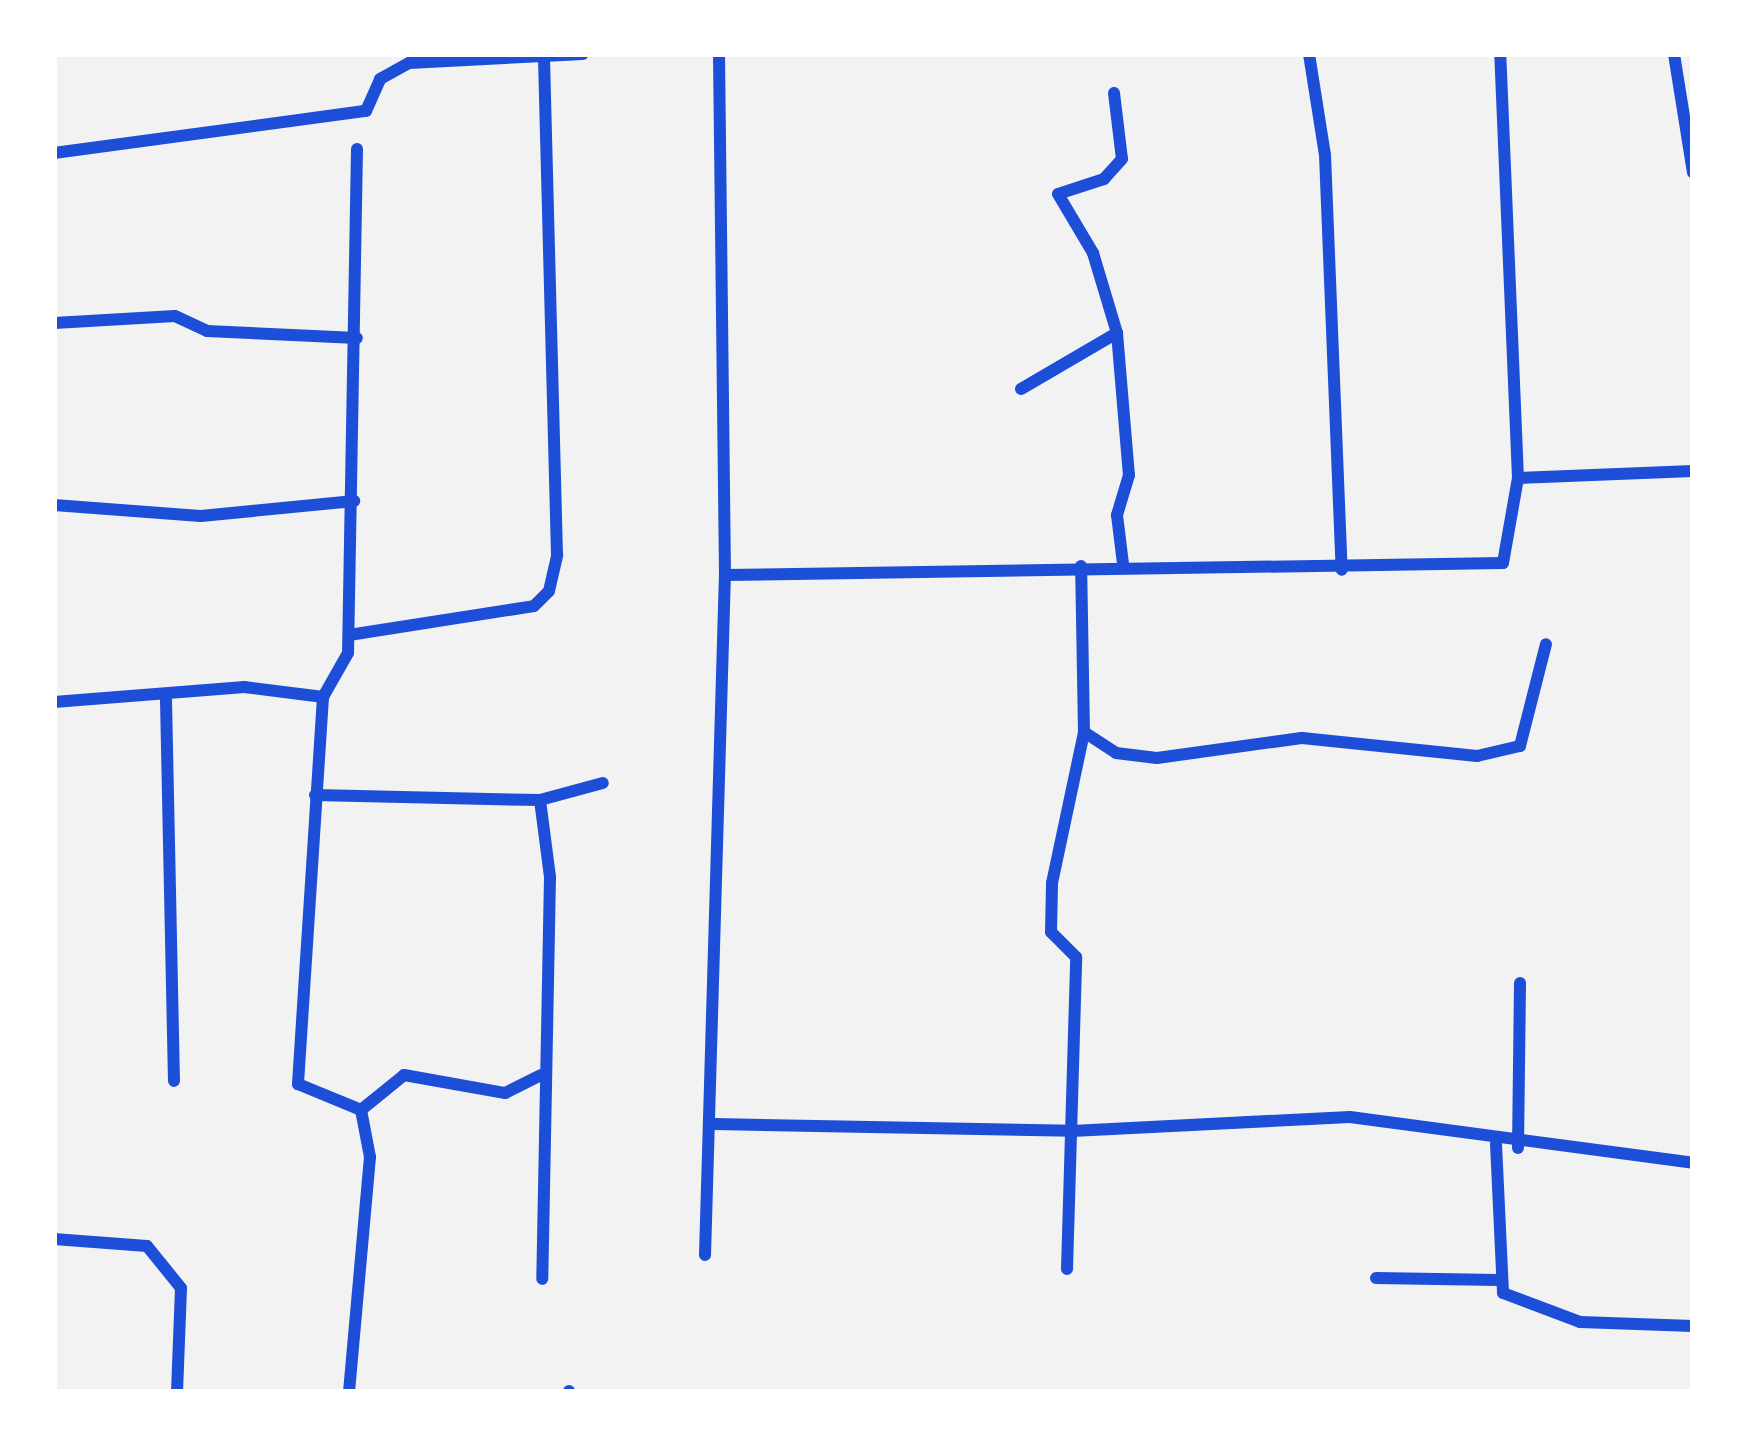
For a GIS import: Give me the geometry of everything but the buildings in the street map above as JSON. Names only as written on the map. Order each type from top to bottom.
[{"type":"street","points":[[54,153],[366,111],[380,79],[410,63],[544,61],[584,54]]},
{"type":"street","points":[[705,1255],[714,1124],[725,574],[719,54]]},
{"type":"street","points":[[1309,54],[1325,155],[1342,570]]},
{"type":"street","points":[[725,574],[1123,564],[1342,570],[1503,562],[1518,478],[1500,54]]},
{"type":"street","points":[[1674,54],[1693,172]]},
{"type":"street","points":[[349,634],[534,606],[549,591],[557,554],[544,61]]},
{"type":"street","points":[[1114,93],[1122,159],[1058,194],[1093,254],[1118,333],[1129,475],[1117,515],[1123,564]]},
{"type":"street","points":[[357,149],[349,634],[340,680],[323,697],[298,1084],[361,1110]]},
{"type":"street","points":[[54,323],[175,316],[207,331],[357,338]]},
{"type":"street","points":[[1021,389],[1118,333]]},
{"type":"street","points":[[1518,478],[1693,472]]},
{"type":"street","points":[[54,505],[201,516],[354,501]]},
{"type":"street","points":[[1066,1269],[1076,957],[1051,932],[1052,883],[1084,732],[1081,566]]},
{"type":"street","points":[[1084,732],[1116,753],[1157,758],[1302,738],[1477,757],[1520,746],[1546,644]]},
{"type":"street","points":[[54,702],[166,700],[244,687],[323,697]]},
{"type":"street","points":[[166,700],[174,1081]]},
{"type":"street","points":[[315,795],[540,800],[603,783]]},
{"type":"street","points":[[540,800],[550,877],[542,1075],[542,1279]]},
{"type":"street","points":[[1517,1148],[1520,983]]},
{"type":"street","points":[[361,1110],[404,1075],[505,1093],[542,1075]]},
{"type":"street","points":[[349,1392],[370,1156],[361,1110]]},
{"type":"street","points":[[714,1124],[1072,1131],[1350,1117],[1517,1148],[1693,1163]]},
{"type":"street","points":[[1496,1144],[1498,1280]]},
{"type":"street","points":[[54,1239],[147,1246],[181,1288],[177,1392]]},
{"type":"street","points":[[1376,1278],[1498,1280],[1533,1313],[1693,1326]]}]
